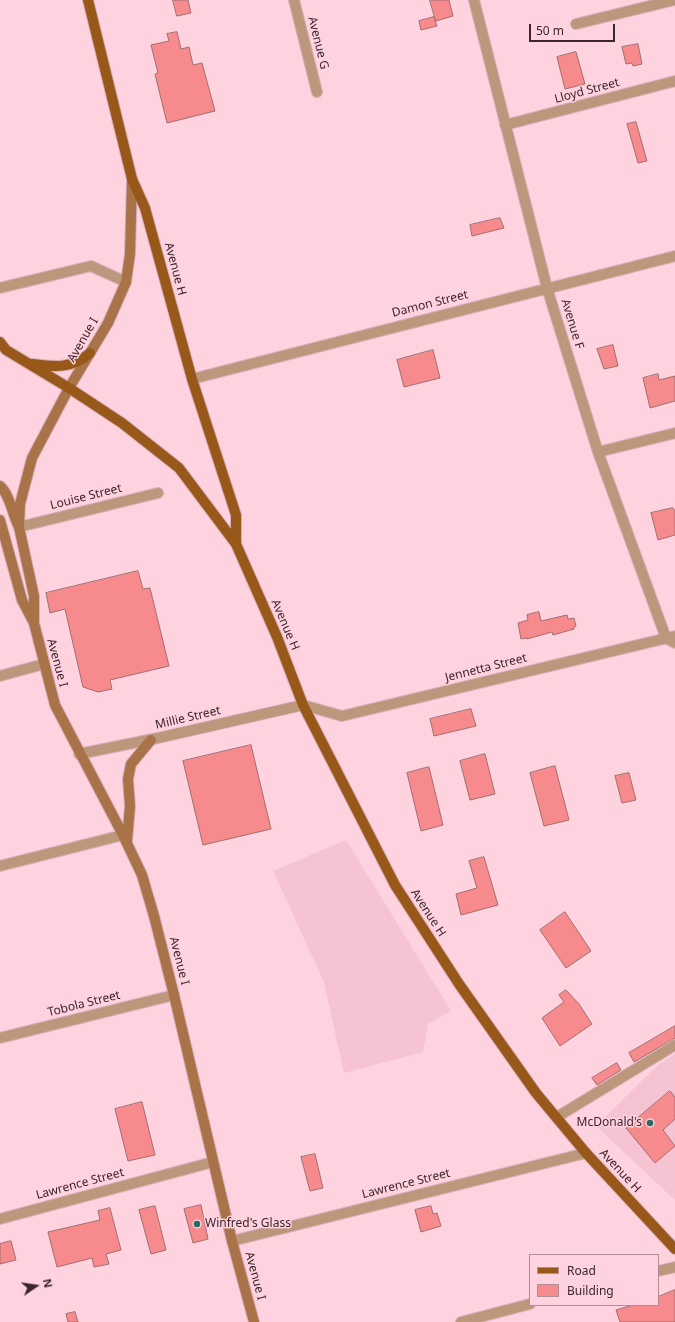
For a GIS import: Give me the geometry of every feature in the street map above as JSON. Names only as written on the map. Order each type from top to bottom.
[{"type":"main road","name":"Avenue H","points":[[88,0],[132,179],[145,208],[192,379],[236,515],[236,544]]},
{"type":"main road","name":"Avenue I","points":[[132,179],[130,254],[126,282],[108,322],[69,388],[32,458],[20,504],[19,526],[34,596],[34,623],[55,705],[79,754],[125,839],[143,879],[174,995],[232,1240],[254,1322]]},
{"type":"main road","name":"Avenue H","points":[[0,342],[6,350],[69,388],[122,423],[179,468],[236,544],[277,637],[303,705],[395,885],[459,984],[536,1093],[586,1153],[675,1249]]},
{"type":"main road","points":[[23,360],[32,364],[54,367],[80,361],[90,353]]},
{"type":"main road","points":[[0,486],[6,491],[12,512],[19,526]]},
{"type":"main road","name":"Avenue I","points":[[0,520],[22,600],[34,623]]},
{"type":"main road","points":[[125,839],[130,806],[128,779],[131,764],[151,740]]},
{"type":"street","name":"Avenue G","points":[[294,0],[317,92]]},
{"type":"street","name":"Avenue F","points":[[474,0],[547,288],[598,452],[672,639]]},
{"type":"street","points":[[576,24],[674,0]]},
{"type":"street","name":"Lloyd Street","points":[[506,125],[675,81]]},
{"type":"street","name":"Damon Street","points":[[192,379],[675,256]]},
{"type":"street","points":[[0,288],[91,266],[126,282]]},
{"type":"street","points":[[598,452],[675,433]]},
{"type":"street","name":"Louise Street","points":[[19,526],[158,493]]},
{"type":"street","name":"Jennetta Street","points":[[303,705],[342,716],[672,639]]},
{"type":"street","points":[[0,676],[44,664]]},
{"type":"street","name":"Millie Street","points":[[79,754],[151,740],[303,705]]},
{"type":"street","points":[[0,866],[125,839]]},
{"type":"street","name":"Tobola Street","points":[[0,1038],[174,995]]},
{"type":"street","points":[[557,1117],[675,1045]]},
{"type":"street","name":"Lawrence Street","points":[[232,1240],[586,1153]]},
{"type":"street","name":"Lawrence Street","points":[[0,1220],[213,1162]]},
{"type":"street","points":[[659,1271],[675,1267]]},
{"type":"street","points":[[461,1322],[529,1304]]},
{"type":"shaded area","points":[[346,840],[451,1011],[428,1024],[423,1052],[344,1073],[324,982],[273,871]]},
{"type":"shaded area","points":[[675,1054],[675,1200],[596,1126],[658,1065]]},
{"type":"building","points":[[173,0],[188,0],[191,13],[177,16]]},
{"type":"building","points":[[430,0],[449,0],[453,16],[436,21]]},
{"type":"building","points":[[434,17],[437,26],[421,30],[419,21]]},
{"type":"building","points":[[177,32],[181,49],[189,47],[193,65],[202,63],[215,111],[167,123],[155,74],[158,73],[151,45],[169,41],[167,34]]},
{"type":"building","points":[[638,44],[642,64],[633,66],[632,63],[626,64],[622,47]]},
{"type":"building","points":[[576,52],[585,84],[565,89],[557,57]]},
{"type":"building","points":[[636,122],[647,161],[638,163],[627,124]]},
{"type":"building","points":[[500,218],[504,228],[472,236],[470,225]]},
{"type":"building","points":[[613,345],[618,366],[604,369],[597,349]]},
{"type":"building","points":[[433,350],[440,378],[404,387],[397,360]]},
{"type":"building","points":[[658,374],[659,380],[675,376],[675,401],[650,408],[643,378]]},
{"type":"building","points":[[673,508],[675,511],[675,535],[658,540],[651,513]]},
{"type":"building","points":[[138,571],[143,589],[150,588],[169,666],[110,680],[112,689],[98,692],[83,687],[65,609],[50,613],[46,593]]},
{"type":"building","points":[[539,612],[541,621],[567,615],[568,619],[574,618],[576,626],[574,629],[553,635],[552,632],[527,639],[521,639],[518,623],[528,620],[527,615]]},
{"type":"building","points":[[471,709],[476,726],[434,736],[430,719]]},
{"type":"building","points":[[251,745],[271,829],[203,845],[183,761]]},
{"type":"building","points":[[485,754],[495,794],[470,800],[460,761]]},
{"type":"building","points":[[555,766],[569,820],[544,826],[530,773]]},
{"type":"building","points":[[429,767],[443,825],[421,831],[407,773]]},
{"type":"building","points":[[629,773],[636,800],[622,803],[615,776]]},
{"type":"building","points":[[484,857],[498,905],[461,915],[456,894],[477,888],[469,861]]},
{"type":"building","points":[[565,912],[591,951],[566,968],[540,930]]},
{"type":"building","points":[[566,990],[579,1004],[592,1024],[560,1046],[542,1018],[564,1002],[559,995]]},
{"type":"building","points":[[675,1026],[675,1038],[634,1062],[629,1053]]},
{"type":"building","points":[[617,1063],[621,1070],[597,1085],[592,1078]]},
{"type":"building","name":"McDonald's","points":[[670,1091],[675,1097],[675,1119],[663,1130],[675,1146],[655,1163],[626,1128]]},
{"type":"building","points":[[142,1102],[155,1155],[128,1161],[115,1109]]},
{"type":"building","points":[[315,1154],[323,1188],[310,1191],[301,1157]]},
{"type":"building","points":[[201,1205],[208,1239],[193,1243],[184,1209]]},
{"type":"building","points":[[155,1206],[166,1250],[151,1254],[139,1210]]},
{"type":"building","points":[[431,1206],[433,1214],[437,1213],[441,1226],[421,1232],[415,1210]]},
{"type":"building","points":[[110,1208],[121,1250],[106,1254],[109,1264],[94,1267],[92,1258],[57,1267],[48,1232],[100,1220],[98,1211]]},
{"type":"building","points":[[11,1241],[16,1260],[0,1264],[0,1244]]},
{"type":"building","points":[[675,1290],[675,1322],[620,1322],[616,1310],[630,1306],[659,1306],[659,1297]]},
{"type":"building","points":[[75,1312],[78,1322],[68,1322],[66,1314]]},
{"type":"place","name":"McDonald's","points":[[650,1123]]},
{"type":"place","name":"Winfred's Glass","points":[[197,1224]]}]
